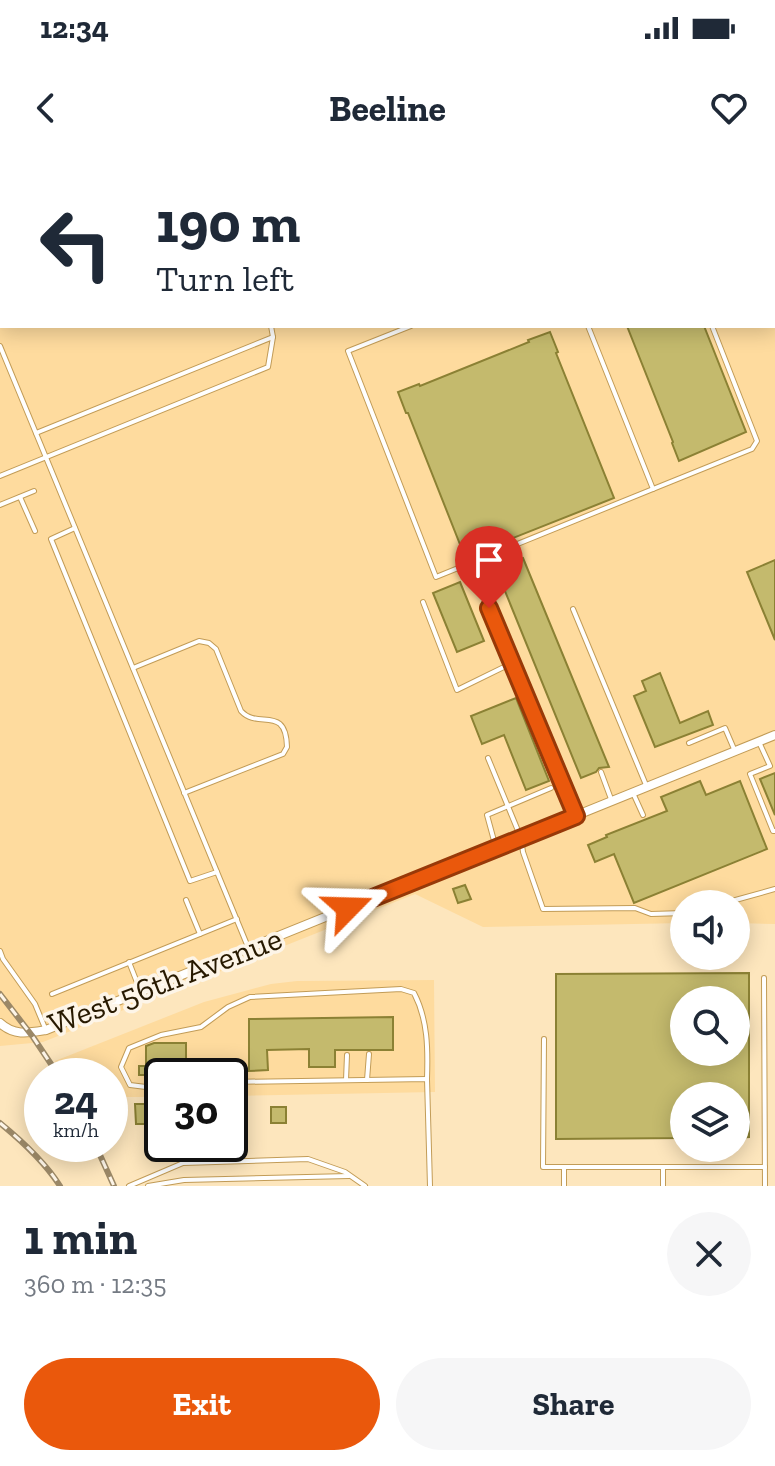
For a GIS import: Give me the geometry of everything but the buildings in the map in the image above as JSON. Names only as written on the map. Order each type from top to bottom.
[{"type":"street","name":"West 56th Avenue","points":[[0,1023],[8,1030],[21,1034],[46,1030],[775,735]]},
{"type":"lane","points":[[0,476],[268,367],[273,337],[271,328]]},
{"type":"lane","points":[[406,328],[348,351],[436,577],[752,449],[757,441],[713,328]]},
{"type":"lane","points":[[589,328],[653,489]]},
{"type":"lane","points":[[36,433],[273,337]]},
{"type":"lane","points":[[0,346],[249,948]]},
{"type":"lane","points":[[0,505],[34,491]]},
{"type":"lane","points":[[20,497],[35,531]]},
{"type":"lane","points":[[75,528],[51,539],[190,881],[217,872]]},
{"type":"lane","points":[[478,581],[576,816]]},
{"type":"lane","points":[[423,602],[457,690],[512,663]]},
{"type":"lane","points":[[573,609],[647,787]]},
{"type":"lane","points":[[133,668],[199,641],[209,643],[216,649],[241,711],[247,718],[268,718],[277,721],[284,729],[287,747],[283,754],[184,793]]},
{"type":"lane","points":[[689,743],[725,728],[735,751]]},
{"type":"lane","points":[[759,742],[773,765],[750,774],[775,831]]},
{"type":"lane","points":[[488,758],[521,838],[543,909],[635,908],[651,914],[670,913]]},
{"type":"lane","points":[[601,772],[612,801]]},
{"type":"lane","points":[[496,848],[487,815],[551,788]]},
{"type":"lane","points":[[633,793],[643,815]]},
{"type":"lane","points":[[750,896],[775,889]]},
{"type":"lane","points":[[186,900],[200,934]]},
{"type":"lane","points":[[52,994],[237,919]]},
{"type":"lane","points":[[0,951],[35,1004],[46,1030]]},
{"type":"lane","points":[[129,962],[140,992]]},
{"type":"lane","points":[[764,978],[765,1186]]},
{"type":"lane","points":[[144,1087],[130,1085],[121,1067],[129,1048],[161,1035],[201,1027],[228,1007],[250,997],[401,989],[414,993],[423,1009],[428,1053],[430,1186]]},
{"type":"lane","points":[[544,1039],[543,1167],[765,1167]]},
{"type":"lane","points":[[367,1080],[369,1054]]},
{"type":"lane","points":[[346,1080],[347,1055]]},
{"type":"lane","points":[[248,1082],[427,1079]]},
{"type":"lane","points":[[129,1186],[183,1163],[308,1159],[328,1165],[365,1186]]},
{"type":"lane","points":[[564,1167],[564,1186]]},
{"type":"lane","points":[[663,1167],[663,1186]]},
{"type":"lane","points":[[148,1186],[184,1180],[351,1176]]},
{"type":"shaded area","points":[[0,328],[775,328],[775,924],[750,923],[750,890],[670,890],[670,923],[483,927],[415,894],[43,1042],[0,1046]]},
{"type":"shaded area","points":[[434,980],[435,1092],[248,1096],[248,1058],[144,1058],[144,1097],[128,1097],[128,1058],[63,1058],[204,1002],[271,984]]},
{"type":"railway","points":[[0,994],[47,1058]]},
{"type":"railway","points":[[0,1123],[33,1152],[60,1186]]},
{"type":"railway","points":[[103,1162],[114,1186]]},
{"type":"route","points":[[348,908],[576,816],[489,608]]}]
